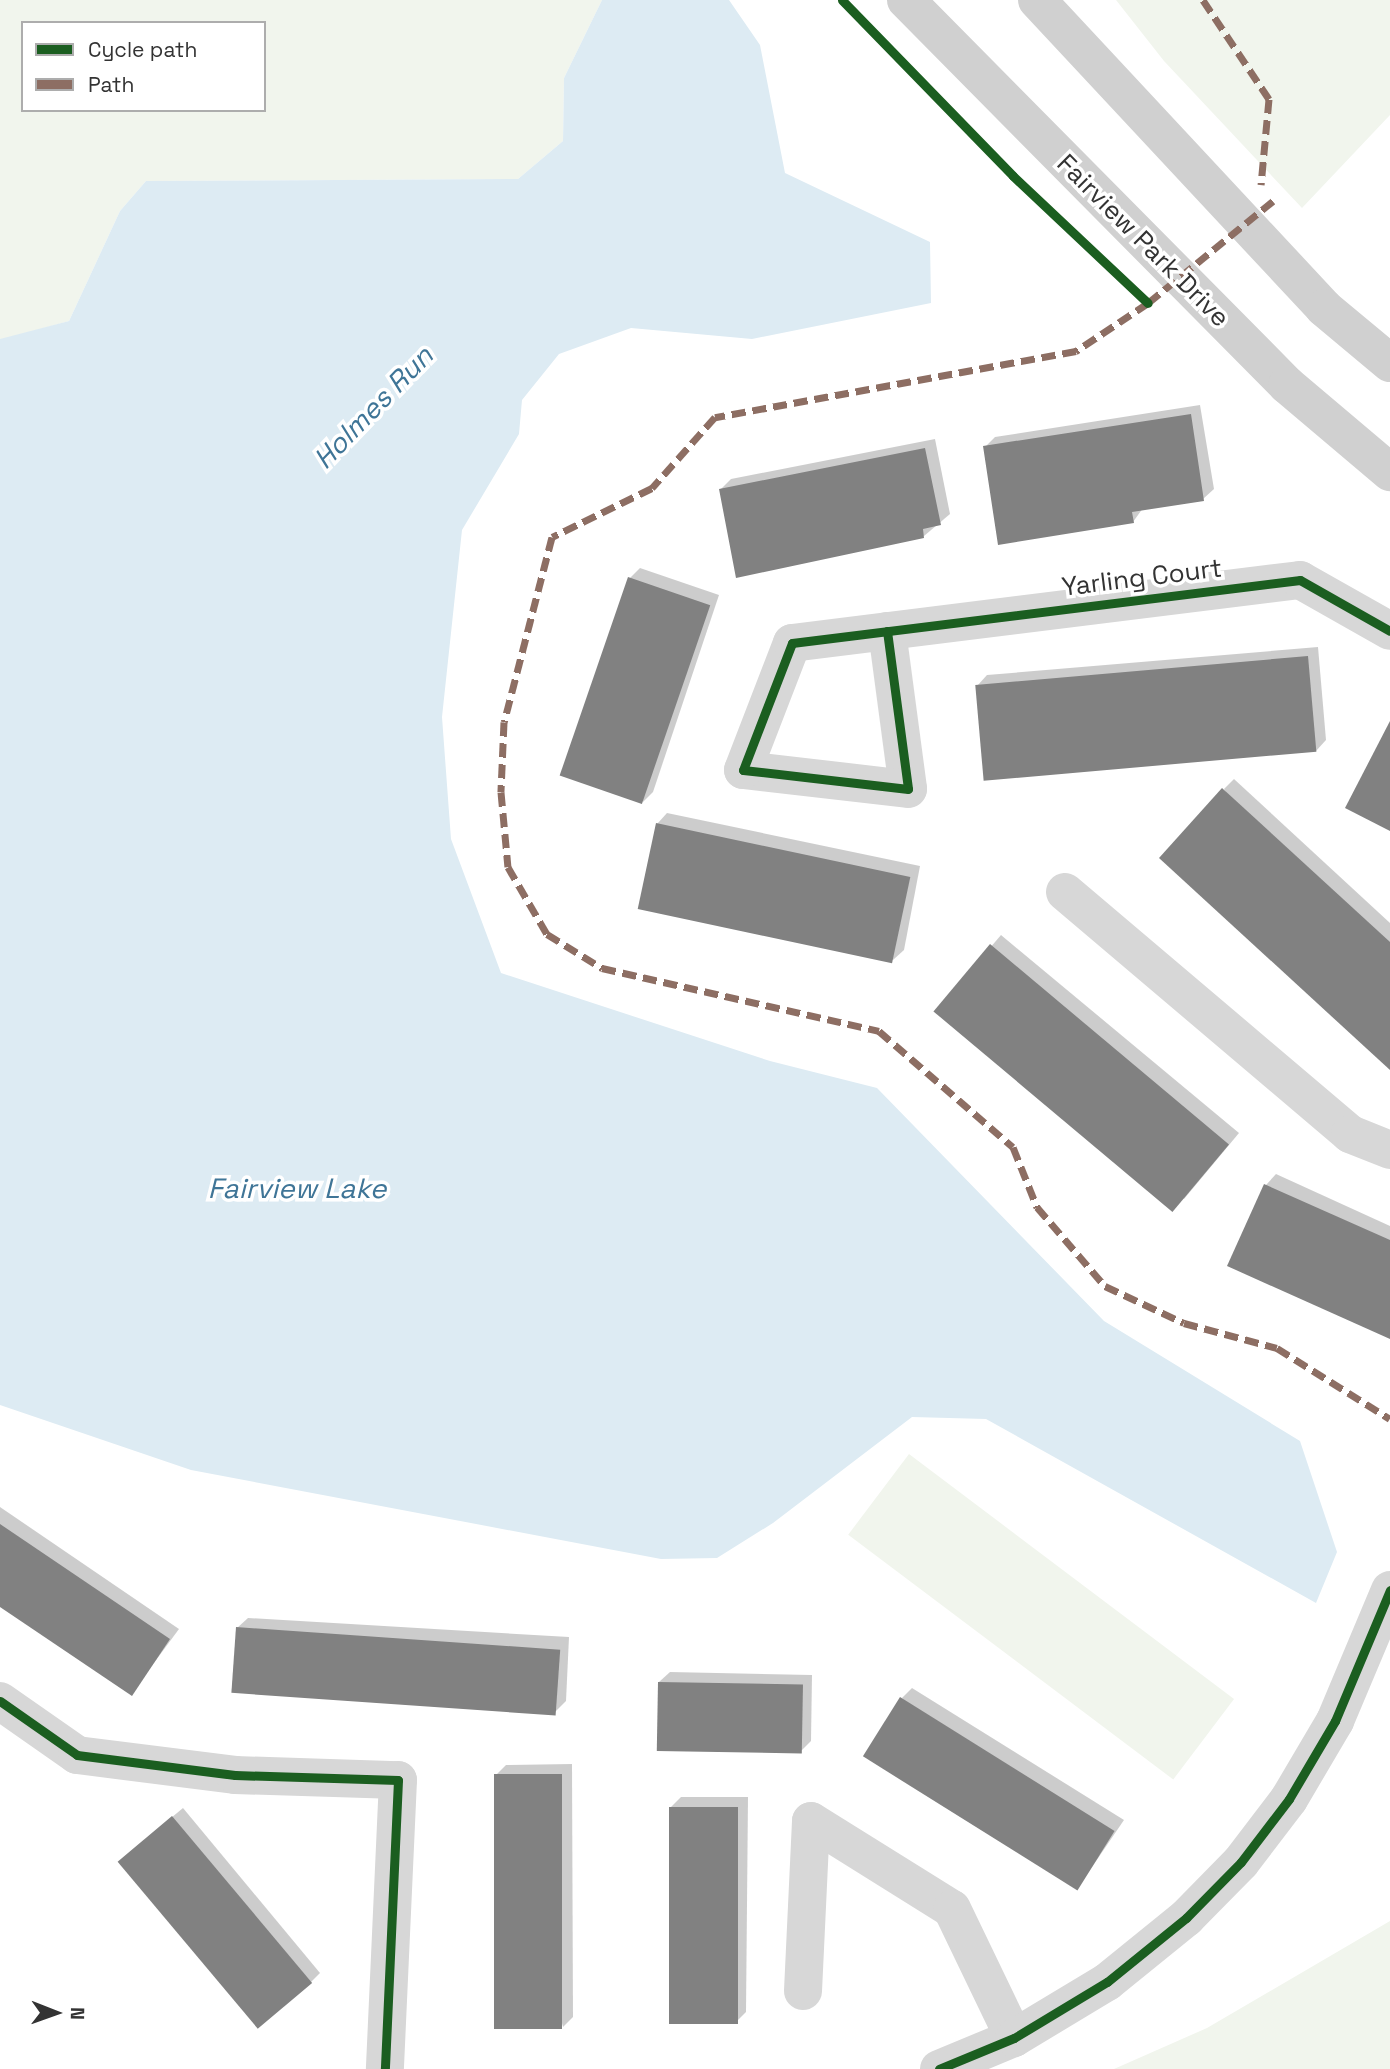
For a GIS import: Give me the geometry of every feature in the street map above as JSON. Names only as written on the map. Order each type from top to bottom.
[{"type":"main road","name":"Fairview Park Drive","points":[[906,0],[1287,385],[1390,472]]},
{"type":"main road","points":[[1037,0],[1324,308],[1390,363]]},
{"type":"street","name":"Yarling Court","points":[[887,631],[908,789],[743,770],[792,643],[887,631],[1300,580],[1390,631]]},
{"type":"street","points":[[1065,892],[1350,1135],[1390,1150]]},
{"type":"street","points":[[939,2069],[1014,2038],[1107,1982],[1186,1918],[1241,1862],[1289,1799],[1335,1721],[1390,1590]]},
{"type":"street","points":[[0,1701],[76,1755],[235,1775],[398,1780],[385,2069]]},
{"type":"street","points":[[803,1991],[811,1821],[952,1909],[1014,2038]]},
{"type":"shaded area","points":[[0,0],[602,0],[564,78],[563,141],[518,179],[146,181],[120,211],[69,321],[0,339]]},
{"type":"shaded area","points":[[1116,0],[1390,0],[1390,115],[1302,208],[1164,61]]},
{"type":"shaded area","points":[[909,1454],[1234,1699],[1173,1780],[848,1535]]},
{"type":"shaded area","points":[[1390,1921],[1390,2069],[1114,2069],[1207,2028]]},
{"type":"water","name":"Fairview Lake","points":[[602,0],[729,0],[760,45],[785,173],[930,242],[931,303],[752,339],[631,328],[559,354],[522,400],[519,434],[462,530],[442,717],[451,839],[501,973],[770,1061],[877,1088],[1104,1321],[1300,1441],[1337,1552],[1316,1603],[986,1419],[912,1417],[773,1523],[717,1558],[661,1559],[191,1470],[0,1405],[0,339],[69,321],[120,211],[146,181],[518,179],[563,141],[564,78]]},
{"type":"building","points":[[1191,414],[1204,501],[1132,512],[1134,523],[998,545],[983,446]]},
{"type":"building","points":[[925,448],[941,525],[923,529],[924,538],[736,578],[719,489]]},
{"type":"building","points":[[628,577],[710,605],[642,804],[560,776]]},
{"type":"building","points":[[1308,656],[1316,752],[984,781],[975,685]]},
{"type":"building","points":[[1390,721],[1390,831],[1345,808]]},
{"type":"building","points":[[1222,788],[1390,942],[1390,1070],[1159,858]]},
{"type":"building","points":[[656,823],[910,877],[892,963],[638,909]]},
{"type":"building","points":[[990,944],[1229,1145],[1172,1212],[933,1011]]},
{"type":"building","points":[[1264,1184],[1390,1240],[1390,1339],[1227,1266]]},
{"type":"building","points":[[0,1524],[170,1639],[132,1696],[0,1607]]},
{"type":"building","points":[[236,1627],[560,1650],[556,1716],[231,1693]]},
{"type":"building","points":[[658,1682],[803,1685],[802,1754],[657,1751]]},
{"type":"building","points":[[900,1697],[1115,1831],[1077,1890],[863,1756]]},
{"type":"building","points":[[494,1774],[562,1774],[562,2029],[494,2029]]},
{"type":"building","points":[[669,1807],[738,1807],[738,2024],[669,2024]]},
{"type":"building","points":[[172,1816],[312,1983],[258,2029],[118,1862]]},
{"type":"marked path","points":[[1203,0],[1269,99],[1261,185]]},
{"type":"marked path","points":[[1273,201],[1148,303],[1076,351],[715,417],[652,488],[552,537],[504,722],[501,792],[508,867],[547,934],[602,968],[879,1031],[1013,1147],[1037,1207],[1105,1286],[1184,1323],[1277,1348],[1390,1419]]},
{"type":"cycle path","points":[[842,0],[1013,176],[1148,303]]},
{"type":"cycle path","points":[[887,631],[908,789],[743,770],[792,643],[1300,580],[1390,631]]},
{"type":"cycle path","points":[[939,2069],[1014,2038],[1107,1982],[1186,1918],[1241,1862],[1289,1799],[1335,1721],[1390,1590]]},
{"type":"cycle path","points":[[0,1701],[77,1755],[235,1775],[398,1780],[385,2069]]},
{"type":"water label","name":"Holmes Run","points":[[373,407]]}]
